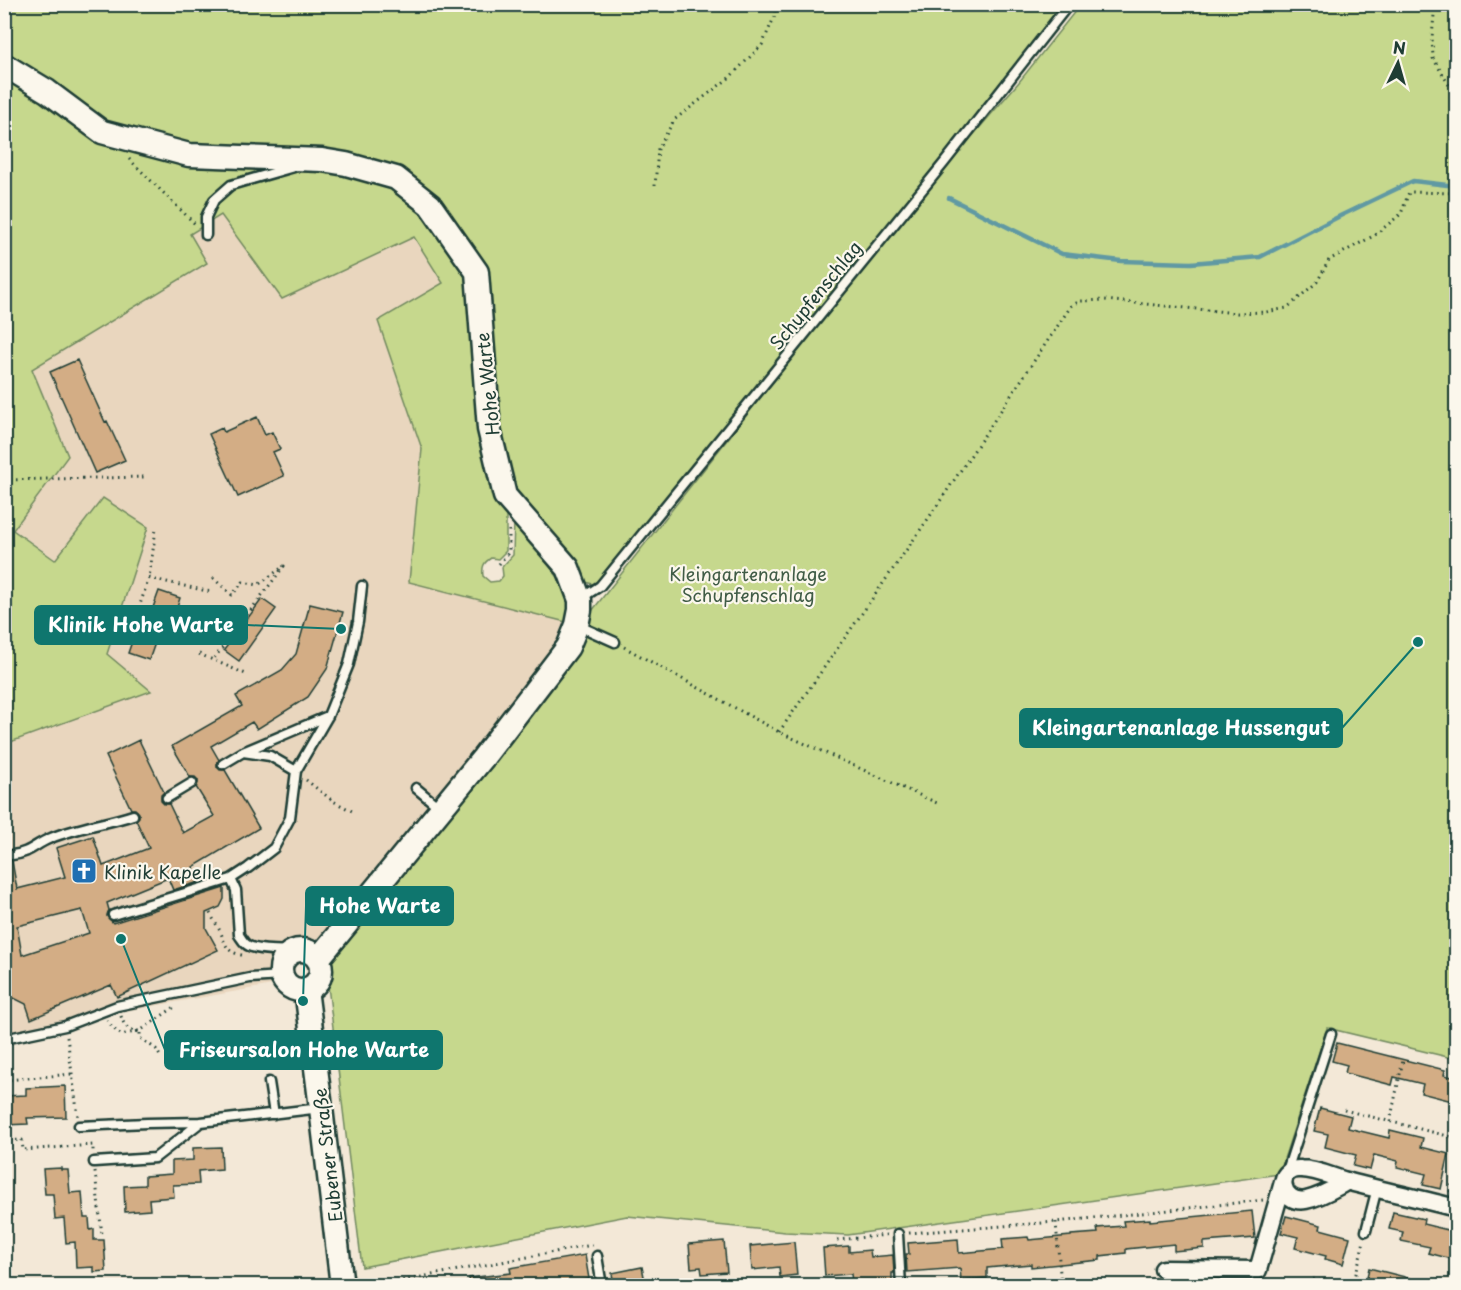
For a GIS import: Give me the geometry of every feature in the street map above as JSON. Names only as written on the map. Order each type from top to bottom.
[{"type":"street","name":"Hohe Warte","points":[[4,65],[46,91],[102,132],[189,155],[322,160],[396,178],[430,205],[477,272],[489,429],[505,496],[568,568],[580,600],[577,625],[568,647],[483,758],[318,959],[321,966],[318,980],[314,986],[306,989]]},
{"type":"street","points":[[306,989],[291,988],[285,983],[280,968],[282,962],[287,954],[298,949],[307,950],[318,959]]},
{"type":"street","name":"Eubener Straße","points":[[306,989],[342,1286]]},
{"type":"street","points":[[1163,1269],[1258,1270],[1285,1178],[1294,1169],[1304,1169],[1451,1207]]},
{"type":"street","points":[[1285,1178],[1285,1190],[1289,1196],[1305,1201],[1348,1181]]},
{"type":"lane","name":"Schupfenschlag","points":[[580,600],[600,586],[929,182],[1069,4]]},
{"type":"lane","points":[[206,235],[206,217],[213,200],[231,185],[322,160]]},
{"type":"lane","points":[[113,915],[231,879],[274,848],[290,818],[296,771],[328,716],[350,664],[362,585]]},
{"type":"lane","points":[[577,625],[615,642]]},
{"type":"lane","points":[[223,764],[243,752],[328,716]]},
{"type":"lane","points":[[243,752],[270,756],[296,771]]},
{"type":"lane","points":[[167,798],[192,783]]},
{"type":"lane","points":[[416,788],[441,809]]},
{"type":"lane","points":[[12,855],[24,854],[49,838],[93,824],[112,822],[133,814]]},
{"type":"lane","points":[[231,879],[236,891],[239,935],[243,941],[248,946],[292,951]]},
{"type":"lane","points":[[5,1039],[65,1026],[117,1006],[250,978],[282,976]]},
{"type":"lane","points":[[1285,1178],[1331,1034]]},
{"type":"lane","points":[[269,1082],[274,1114]]},
{"type":"lane","points":[[79,1126],[201,1122],[321,1108]]},
{"type":"lane","points":[[94,1162],[155,1158],[201,1122]]},
{"type":"lane","points":[[1366,1231],[1377,1188]]},
{"type":"lane","points":[[898,1234],[901,1286]]},
{"type":"lane","points":[[597,1256],[602,1286]]},
{"type":"path","points":[[655,186],[658,149],[674,120],[729,78],[762,45],[776,13],[775,4]]},
{"type":"path","points":[[1435,4],[1433,58],[1456,97]]},
{"type":"path","points":[[126,156],[206,235]]},
{"type":"path","points":[[779,732],[928,519],[1071,306],[1080,301],[1104,300],[1237,313],[1287,309],[1317,282],[1329,260],[1375,235],[1401,214],[1409,192],[1456,193]]},
{"type":"path","points":[[4,480],[146,477]]},
{"type":"path","points":[[499,564],[509,552],[509,500]]},
{"type":"path","points":[[131,631],[149,578],[156,530]]},
{"type":"path","points":[[213,578],[232,595],[243,582],[258,585],[284,566],[213,660]]},
{"type":"path","points":[[149,578],[211,592]]},
{"type":"path","points":[[615,642],[779,732],[937,803]]},
{"type":"path","points":[[199,654],[248,675]]},
{"type":"path","points":[[296,771],[333,801],[352,811]]},
{"type":"path","points":[[101,1011],[111,1027],[121,1035],[140,1031],[180,1003],[186,991]]},
{"type":"path","points":[[117,1006],[123,1023],[128,1029],[140,1031]]},
{"type":"path","points":[[65,1026],[79,1126],[73,1126],[74,1146]]},
{"type":"path","points":[[140,1031],[140,1038],[156,1049],[160,1056]]},
{"type":"path","points":[[232,1032],[237,1051],[260,1045],[297,1043]]},
{"type":"path","points":[[1390,1122],[1403,1060]]},
{"type":"path","points":[[4,1086],[8,1085],[8,1080],[72,1074]]},
{"type":"path","points":[[1344,1110],[1456,1138]]},
{"type":"path","points":[[4,1141],[22,1140],[23,1150],[93,1145],[102,1235]]},
{"type":"path","points":[[1451,1207],[1456,1170]]},
{"type":"path","points":[[837,1240],[1056,1222],[1279,1199]]},
{"type":"path","points":[[1056,1222],[1061,1286]]},
{"type":"path","points":[[1353,1286],[1366,1231]]},
{"type":"path","points":[[373,1286],[594,1245],[597,1256]]},
{"type":"path","points":[[1313,1279],[1341,1286]]},
{"type":"path","points":[[1407,1281],[1426,1286]]},
{"type":"shaded area","points":[[221,215],[282,298],[414,237],[444,283],[378,321],[422,449],[409,582],[570,623],[478,753],[320,938],[281,950],[272,985],[114,1013],[5,1043],[5,744],[151,691],[106,654],[148,527],[103,498],[56,560],[13,529],[68,455],[32,369],[206,263],[190,234]]},
{"type":"green space","points":[[4,5],[1062,5],[597,585],[585,582],[512,493],[496,427],[488,273],[402,171],[190,146],[109,122],[5,56]]},
{"type":"green space","name":"Kleingartenanlage Schupfenschlag","points":[[1080,5],[1456,5],[1456,1059],[1327,1028],[1279,1174],[848,1235],[785,1232],[627,1216],[362,1267],[328,986],[320,963],[588,616],[911,207],[1019,82]]},
{"type":"green space","points":[[4,74],[100,139],[342,170],[395,186],[424,212],[468,276],[506,511],[506,551],[498,559],[491,558],[486,562],[483,576],[490,582],[499,581],[503,576],[502,567],[513,555],[514,521],[574,601],[570,623],[409,582],[422,449],[378,321],[443,283],[414,237],[282,299],[221,215],[190,234],[207,263],[32,369],[68,456],[13,530],[55,560],[103,498],[148,527],[107,654],[151,691],[5,744]]},
{"type":"building","points":[[77,360],[125,460],[95,473],[50,372]]},
{"type":"building","points":[[257,417],[265,435],[272,432],[280,449],[273,452],[284,476],[238,497],[209,434],[222,428],[224,432]]},
{"type":"building","points":[[159,591],[180,598],[172,623],[167,621],[160,642],[156,640],[149,660],[128,653],[136,630],[140,631],[145,614],[150,616]]},
{"type":"building","points":[[262,599],[276,609],[239,661],[224,650]]},
{"type":"building","points":[[310,604],[343,612],[327,669],[308,697],[257,729],[252,722],[211,746],[219,760],[217,767],[225,770],[259,828],[193,867],[199,882],[173,890],[168,878],[107,903],[109,910],[107,916],[113,923],[224,888],[224,899],[220,907],[206,913],[206,928],[218,950],[117,997],[111,985],[31,1019],[26,1004],[14,998],[4,1001],[4,854],[12,861],[17,889],[65,877],[56,848],[93,836],[103,866],[149,848],[136,820],[139,813],[131,809],[106,756],[139,740],[164,792],[161,795],[161,801],[169,804],[183,833],[214,816],[196,787],[198,780],[190,777],[172,746],[242,706],[236,696],[282,670],[296,654]],"holes":[[[82,910],[89,933],[22,955],[17,926]]]},
{"type":"building","points":[[1337,1043],[1445,1070],[1444,1075],[1456,1078],[1456,1102],[1421,1093],[1423,1084],[1394,1077],[1392,1085],[1345,1073],[1347,1065],[1332,1061]]},
{"type":"building","points":[[65,1086],[66,1117],[27,1118],[28,1124],[4,1125],[4,1096],[26,1095],[26,1088]]},
{"type":"building","points":[[1320,1108],[1351,1116],[1348,1128],[1389,1138],[1390,1130],[1423,1138],[1421,1147],[1449,1154],[1441,1189],[1423,1185],[1426,1174],[1397,1167],[1398,1161],[1374,1155],[1370,1170],[1353,1166],[1356,1155],[1325,1147],[1328,1134],[1314,1131]]},
{"type":"building","points":[[221,1147],[222,1169],[198,1171],[199,1184],[173,1185],[174,1197],[149,1199],[150,1210],[125,1212],[124,1186],[145,1185],[145,1176],[172,1174],[172,1161],[193,1160],[193,1148]]},
{"type":"building","points":[[61,1168],[61,1170],[68,1170],[70,1193],[82,1192],[84,1218],[89,1218],[90,1230],[94,1229],[94,1240],[104,1240],[106,1271],[94,1272],[94,1267],[76,1268],[75,1242],[66,1243],[64,1218],[55,1219],[53,1194],[45,1194],[43,1169]]},
{"type":"building","points":[[1252,1211],[1255,1238],[1204,1242],[1204,1248],[1174,1251],[1174,1244],[1126,1249],[1126,1253],[1100,1256],[1100,1260],[1031,1267],[1031,1264],[987,1268],[987,1278],[961,1280],[960,1268],[907,1272],[908,1243],[958,1239],[959,1253],[1003,1249],[1002,1239],[1028,1237],[1029,1240],[1098,1233],[1097,1228],[1124,1226],[1123,1221],[1150,1219],[1150,1221]]},
{"type":"building","points":[[1393,1212],[1424,1219],[1423,1224],[1456,1232],[1456,1260],[1428,1253],[1430,1247],[1401,1241],[1403,1232],[1389,1229]]},
{"type":"building","points":[[1286,1216],[1321,1225],[1320,1229],[1350,1237],[1343,1264],[1325,1259],[1326,1256],[1295,1248],[1298,1237],[1281,1233]]},
{"type":"building","points":[[724,1241],[727,1272],[702,1274],[701,1267],[691,1268],[689,1244]]},
{"type":"building","points":[[794,1242],[797,1275],[780,1277],[779,1267],[752,1270],[750,1246]]},
{"type":"building","points":[[849,1246],[849,1252],[870,1250],[871,1257],[893,1255],[892,1282],[852,1282],[851,1274],[825,1276],[823,1248]]},
{"type":"building","points":[[585,1255],[589,1279],[553,1286],[470,1286],[469,1278],[511,1273],[510,1268]]},
{"type":"building","points":[[642,1267],[646,1286],[614,1286],[612,1273]]},
{"type":"building","points":[[1369,1268],[1421,1281],[1420,1286],[1365,1286]]},
{"type":"waterway","points":[[949,198],[1062,254],[1121,261],[1191,263],[1260,257],[1413,181],[1456,186]]},
{"type":"place","name":"Klinik Hohe Warte","points":[[341,629]]},
{"type":"place","name":"Kleingartenanlage Hussengut","points":[[1418,642]]},
{"type":"place","name":"Klinik Kapelle","points":[[84,871]]},
{"type":"place","name":"Friseursalon Hohe Warte","points":[[121,939]]},
{"type":"place","name":"Hohe Warte","points":[[303,1001]]}]
